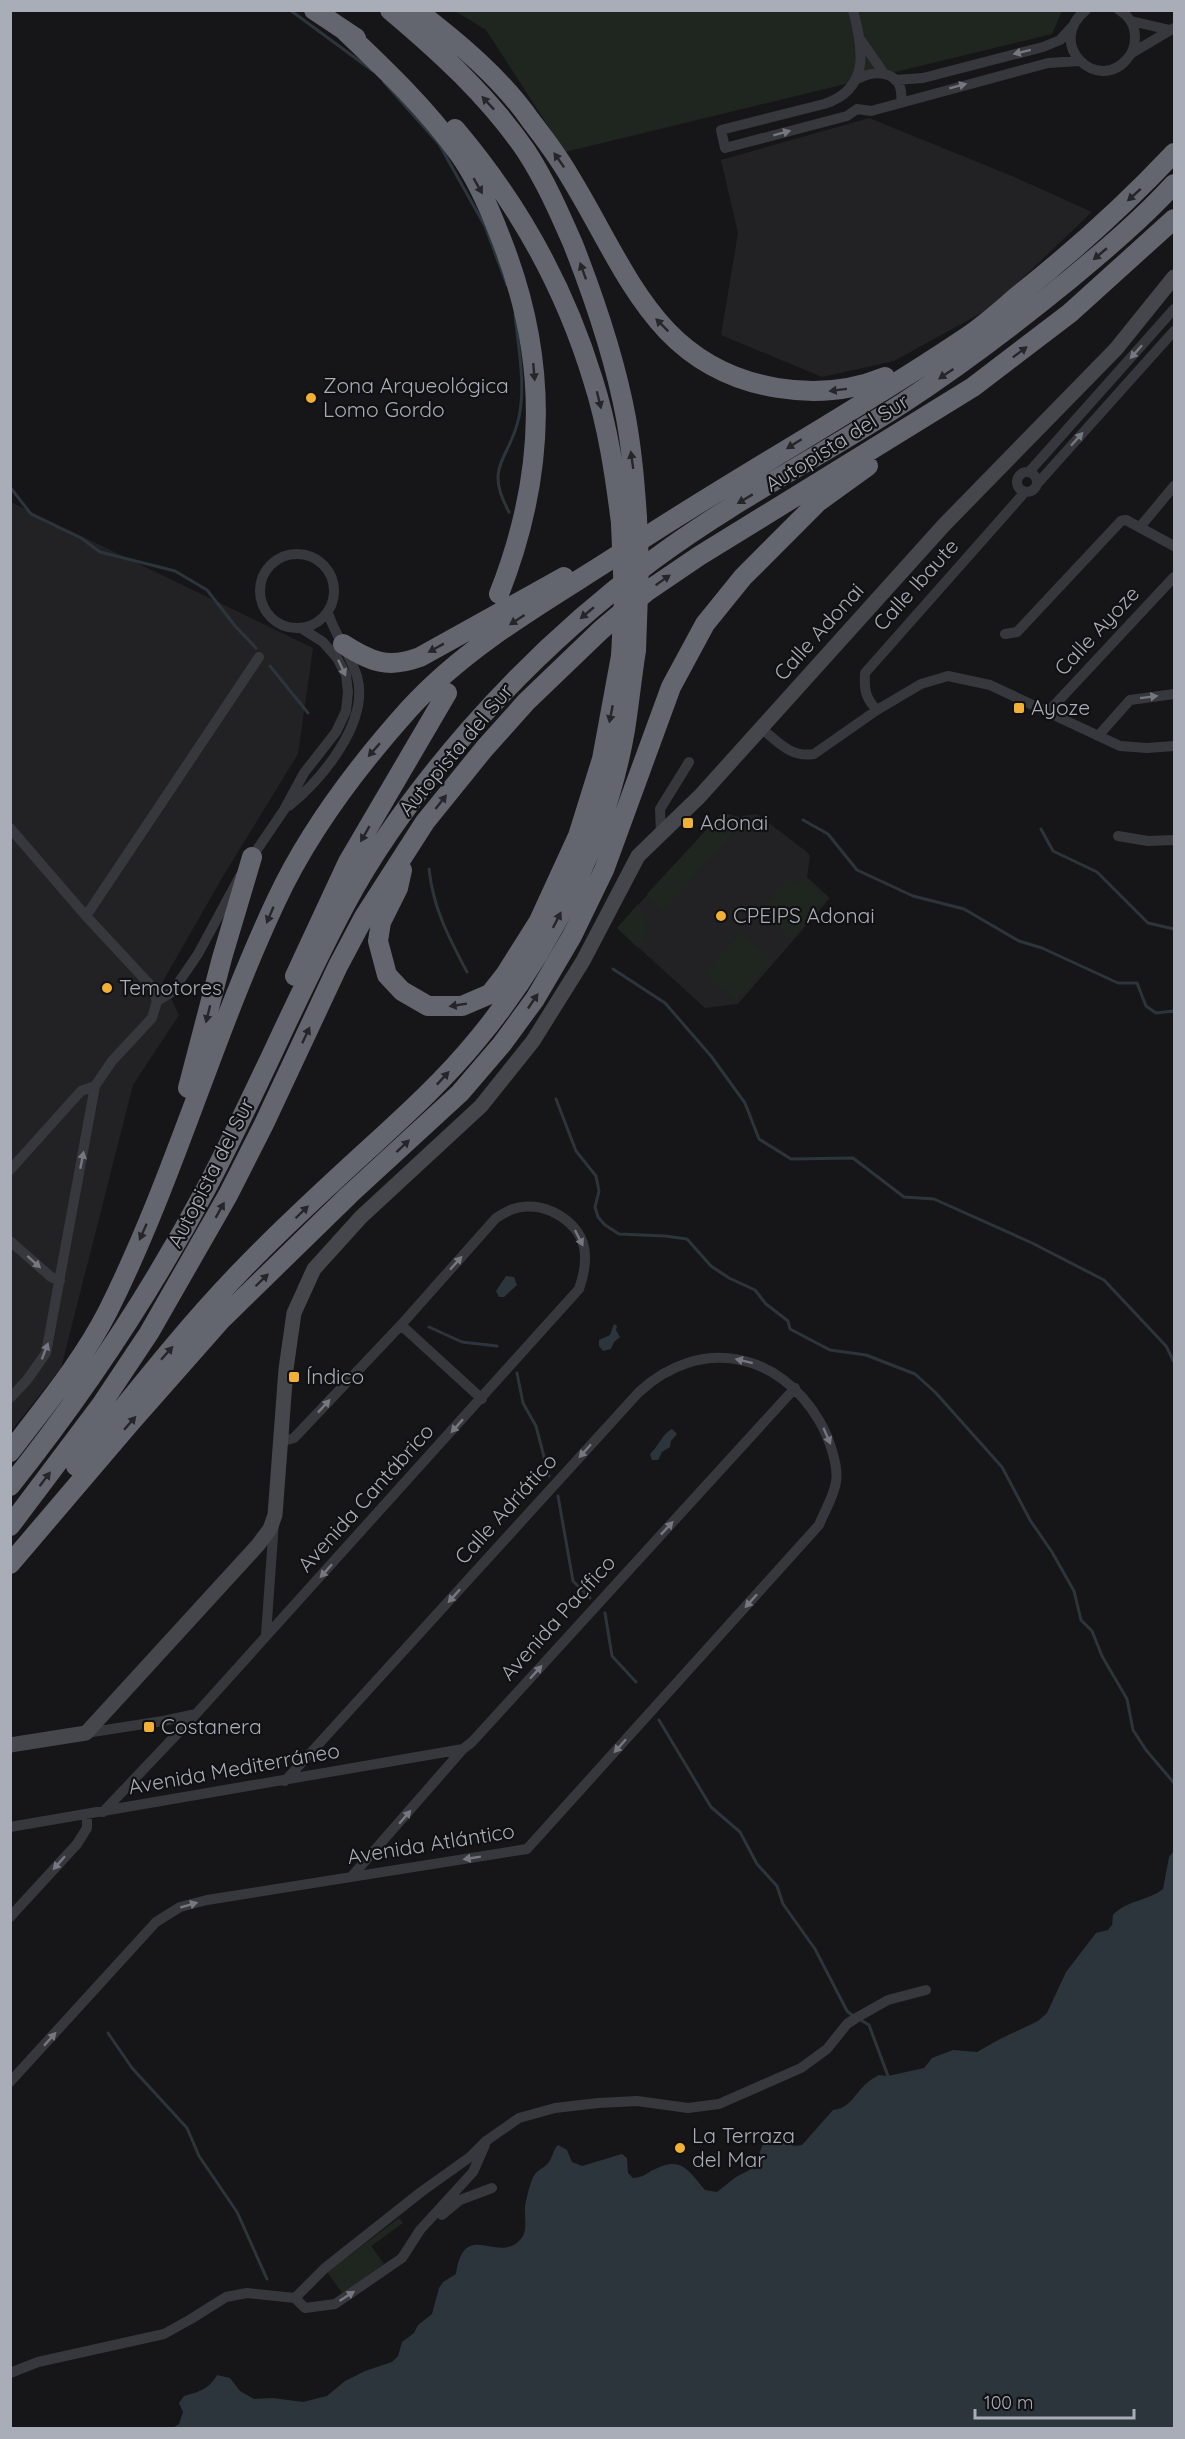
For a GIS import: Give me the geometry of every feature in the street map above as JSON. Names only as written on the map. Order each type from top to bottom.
[{"type":"highway","points":[[314,10],[381,55],[449,121],[475,153],[508,201],[552,272],[576,329],[593,380],[629,521]]},
{"type":"highway","points":[[10,1546],[149,1374],[242,1270],[419,1102],[477,1041],[515,989],[550,934],[575,886],[609,794],[624,732],[628,653],[624,598],[633,466],[626,418],[610,353],[583,270],[547,187],[526,151],[495,111],[455,67],[390,10]]},
{"type":"highway","points":[[416,10],[450,37],[494,78],[529,118],[570,176],[637,295],[654,317],[692,353],[721,371],[755,384],[789,390],[822,392],[859,387],[902,371],[969,336]]},
{"type":"highway","points":[[345,31],[422,105],[460,156],[485,199],[522,297],[530,336],[534,373],[537,410],[535,444],[526,510],[499,594]]},
{"type":"highway","points":[[10,1452],[89,1345],[108,1310],[155,1205],[231,1008],[277,899],[319,823],[366,759],[413,705],[457,664],[492,637],[654,531],[969,336],[1056,265],[1146,183],[1174,153]]},
{"type":"highway","name":"Autopista del Sur","points":[[10,1486],[78,1398],[157,1275],[208,1185],[286,1022],[347,902],[375,856],[427,782],[499,698],[571,626],[646,566],[703,525],[901,404],[1011,328],[1107,248],[1174,184]]},
{"type":"highway","name":"Autopista del Sur","points":[[10,1526],[100,1405],[149,1333],[188,1269],[264,1124],[338,966],[364,917],[407,849],[484,748],[526,702],[601,630],[646,592],[699,556],[973,387],[1070,313],[1174,219]]},
{"type":"highway","points":[[10,1564],[222,1319],[349,1195],[460,1093],[502,1044],[535,999],[572,936],[604,870],[671,687],[705,624],[743,577],[818,502],[852,477],[946,417],[973,387]]},
{"type":"highway","points":[[343,644],[375,661],[390,664],[404,663],[420,657],[538,590],[654,531]]},
{"type":"highway","points":[[407,849],[398,888],[381,922],[378,941],[387,975],[402,991],[428,1006],[462,1006],[490,993],[505,975],[539,921],[573,847],[602,759],[628,653]]},
{"type":"highway","points":[[286,1022],[295,976],[348,862],[447,693]]},
{"type":"highway","points":[[155,1205],[252,857]]},
{"type":"street","points":[[853,10],[860,39],[860,65],[856,79],[848,92],[837,100],[824,104],[721,130],[725,148],[847,116],[857,109]]},
{"type":"street","points":[[1072,27],[1071,47],[1080,61],[1093,69],[1115,68],[1125,62],[1132,53],[1135,43],[1135,32],[1131,21],[1119,10]]},
{"type":"street","points":[[895,80],[923,78],[1043,47],[1060,40],[1085,11]]},
{"type":"street","points":[[1131,21],[1173,29]]},
{"type":"street","points":[[1132,53],[1173,29]]},
{"type":"street","points":[[860,39],[883,72],[895,80],[900,88],[901,102]]},
{"type":"street","points":[[848,92],[849,102],[857,109],[871,111],[1048,63],[1080,61]]},
{"type":"street","points":[[856,79],[869,73],[883,72]]},
{"type":"street","name":"Calle Adonai","points":[[275,1515],[286,1369],[294,1313],[314,1269],[361,1217],[482,1106],[533,1041],[583,961],[638,856],[700,796],[944,525],[1116,349],[1174,277]]},
{"type":"street","points":[[1174,309],[1029,472],[1021,474],[1017,479],[1019,488],[1025,492],[1035,489],[1174,332]]},
{"type":"street","points":[[1152,335],[1163,345]]},
{"type":"street","points":[[1029,472],[1036,476],[1038,483]]},
{"type":"street","points":[[1140,527],[1174,486]]},
{"type":"street","name":"Calle Ibaute","points":[[877,710],[869,702],[864,691],[865,673],[1025,492]]},
{"type":"street","points":[[1005,634],[1017,632],[1116,524],[1126,520],[1174,546]]},
{"type":"street","points":[[294,554],[311,556],[325,566],[333,580],[334,597],[328,613],[316,623],[301,628],[284,626],[277,622],[270,617],[261,603],[260,586],[266,570],[278,559],[294,554]]},
{"type":"street","name":"Calle Ayoze","points":[[1048,712],[1174,577]]},
{"type":"street","points":[[284,810],[303,795],[342,746],[356,716],[359,697],[357,677],[328,613]]},
{"type":"street","points":[[157,1001],[172,992],[198,954],[230,892],[284,810],[304,773],[336,732],[346,711],[348,692],[346,675],[337,658],[323,642],[301,628]]},
{"type":"street","points":[[86,916],[259,657]]},
{"type":"street","points":[[761,728],[792,753],[802,756],[814,754],[877,710],[921,684],[948,676],[990,685],[1120,746],[1147,748],[1174,746]]},
{"type":"street","points":[[1098,736],[1131,700],[1174,694]]},
{"type":"street","points":[[661,834],[660,809],[689,762]]},
{"type":"street","points":[[10,828],[86,916],[152,987],[157,1001],[152,1018],[112,1060],[95,1086],[46,1353],[27,1380],[10,1398]]},
{"type":"street","points":[[1118,836],[1148,841],[1174,840]]},
{"type":"street","points":[[10,1170],[81,1091],[95,1086]]},
{"type":"street","name":"Avenida Cantábrico","points":[[103,1812],[196,1714],[579,1289],[585,1274],[584,1245],[577,1231],[565,1219],[551,1211],[534,1207],[514,1209],[496,1218],[401,1324]]},
{"type":"street","points":[[10,1241],[51,1277],[60,1281]]},
{"type":"street","points":[[280,1442],[294,1438],[401,1324],[482,1399]]},
{"type":"street","name":"Calle Adriático","points":[[285,1781],[631,1400],[654,1378],[666,1370],[695,1359],[732,1358],[763,1366],[795,1388]]},
{"type":"street","name":"Avenida Pacífico","points":[[352,1876],[464,1749],[795,1388]]},
{"type":"street","name":"Avenida Atlántico","points":[[10,2082],[156,1922],[180,1907],[207,1900],[527,1849],[819,1525],[836,1482],[830,1440],[813,1410],[795,1388]]},
{"type":"street","points":[[86,1732],[254,1550],[270,1529],[275,1515]]},
{"type":"street","points":[[266,1636],[275,1515]]},
{"type":"street","points":[[254,1550],[272,1560]]},
{"type":"street","points":[[270,1606],[283,1610],[293,1607]]},
{"type":"street","points":[[10,1745],[196,1714]]},
{"type":"street","points":[[163,1721],[171,1730],[172,1740]]},
{"type":"street","name":"Avenida Mediterráneo","points":[[10,1827],[464,1749]]},
{"type":"street","points":[[435,1755],[441,1762],[441,1775]]},
{"type":"street","points":[[308,1757],[312,1768],[322,1774]]},
{"type":"street","points":[[130,1785],[129,1795],[139,1804]]},
{"type":"street","points":[[10,1917],[82,1837],[87,1828],[87,1815]]},
{"type":"street","points":[[295,2298],[325,2268],[420,2192],[470,2157],[486,2141],[519,2118],[555,2108],[598,2103],[637,2101],[688,2108],[719,2104],[810,2062],[827,2049],[847,2025],[888,2000],[926,1990]]},
{"type":"street","points":[[10,2373],[38,2362],[164,2334],[226,2296],[247,2293],[295,2298],[305,2308],[335,2304],[402,2258],[420,2230],[473,2172],[486,2141]]},
{"type":"street","points":[[420,2230],[427,2229],[460,2200],[492,2188]]},
{"type":"shaded area","points":[[455,11],[1062,11],[1052,34],[565,152],[486,30]]},
{"type":"shaded area","points":[[869,118],[1012,176],[1092,212],[992,307],[894,361],[822,377],[721,335],[738,233],[721,160]]},
{"type":"shaded area","points":[[11,502],[313,648],[298,754],[222,878],[163,981],[179,1015],[133,1085],[61,1368],[11,1431]]},
{"type":"shaded area","name":"CPEIPS Adonai","points":[[722,813],[739,817],[757,814],[807,852],[810,856],[807,877],[830,898],[738,1004],[705,1008],[617,928]]},
{"type":"shaded area","points":[[722,813],[739,817],[749,815],[663,912],[647,894]]},
{"type":"shaded area","points":[[789,878],[798,886],[805,878],[828,897],[792,940],[769,920],[771,917],[762,909]]},
{"type":"shaded area","points":[[638,904],[646,916],[648,926],[638,948],[617,928]]},
{"type":"shaded area","points":[[740,932],[773,960],[736,1002],[704,974]]},
{"type":"shaded area","points":[[506,1276],[514,1277],[517,1285],[504,1297],[499,1297],[496,1291]]},
{"type":"shaded area","points":[[614,1324],[617,1326],[616,1330],[620,1337],[611,1349],[603,1351],[599,1346],[599,1340],[610,1335]]},
{"type":"shaded area","points":[[672,1429],[677,1434],[671,1441],[670,1447],[662,1452],[658,1460],[652,1460],[650,1454]]},
{"type":"shaded area","points":[[1173,1852],[1174,2428],[173,2428],[179,2424],[183,2412],[179,2403],[184,2396],[211,2384],[217,2375],[230,2378],[240,2391],[254,2399],[273,2398],[303,2402],[327,2396],[345,2381],[392,2362],[398,2356],[402,2342],[432,2314],[439,2288],[443,2282],[456,2274],[460,2258],[466,2249],[473,2245],[501,2248],[519,2241],[525,2229],[525,2206],[532,2181],[535,2174],[549,2162],[558,2145],[567,2150],[572,2162],[582,2166],[622,2154],[627,2158],[628,2173],[633,2178],[661,2166],[676,2164],[688,2170],[705,2190],[717,2192],[736,2177],[757,2166],[761,2148],[771,2135],[784,2134],[794,2146],[802,2145],[833,2110],[848,2103],[877,2076],[888,2076],[924,2068],[932,2058],[953,2050],[977,2052],[1038,2021],[1047,2013],[1066,1972],[1096,1933],[1108,1930],[1112,1925],[1113,1915],[1125,1906],[1163,1889],[1169,1857]]},
{"type":"shaded area","points":[[399,2218],[403,2223],[371,2246],[384,2264],[343,2294],[327,2272]]},
{"type":"waterway","points":[[290,10],[373,71]]},
{"type":"waterway","points":[[384,82],[439,144],[485,226],[507,285]]},
{"type":"waterway","points":[[509,512],[498,483],[498,473],[515,432],[521,404],[521,365],[515,314]]},
{"type":"waterway","points":[[10,487],[31,514],[81,538],[100,552],[175,571],[207,590],[256,648]]},
{"type":"waterway","points":[[270,666],[308,713]]},
{"type":"waterway","points":[[803,820],[828,834],[857,870],[913,896],[964,909],[1019,941],[1042,948],[1118,983],[1137,983],[1146,1006],[1156,1013],[1174,1011]]},
{"type":"waterway","points":[[1041,829],[1053,851],[1097,872],[1148,923],[1174,929]]},
{"type":"waterway","points":[[429,869],[438,910],[467,972]]},
{"type":"waterway","points":[[613,969],[665,1003],[711,1056],[745,1103],[759,1139],[791,1159],[853,1158],[904,1197],[934,1199],[1032,1243],[1104,1280],[1166,1346],[1174,1362]]},
{"type":"waterway","points":[[556,1099],[576,1151],[596,1176],[599,1191],[595,1207],[598,1217],[605,1225],[619,1234],[687,1239],[711,1266],[729,1278],[755,1290],[766,1304],[788,1321],[790,1329],[830,1350],[866,1355],[915,1374],[935,1392],[1002,1467],[1030,1520],[1052,1552],[1074,1591],[1081,1620],[1092,1631],[1102,1656],[1127,1699],[1133,1730],[1146,1750],[1174,1783]]},
{"type":"waterway","points":[[429,1327],[462,1342],[497,1346]]},
{"type":"waterway","points":[[517,1373],[523,1403],[536,1426],[549,1476]]},
{"type":"waterway","points":[[558,1496],[573,1581],[590,1598]]},
{"type":"waterway","points":[[605,1613],[612,1656],[636,1682]]},
{"type":"waterway","points":[[659,1720],[711,1807],[740,1832],[757,1864],[777,1886],[783,1904],[815,1949],[847,2011],[853,2016]]},
{"type":"waterway","points":[[859,2019],[869,2025],[888,2076]]},
{"type":"waterway","points":[[108,2033],[132,2068],[187,2128],[199,2156],[237,2212],[267,2279]]},
{"type":"place","name":"Zona Arqueológica Lomo Gordo","points":[[311,398]]},
{"type":"place","name":"Ayoze","points":[[1019,708]]},
{"type":"place","name":"Adonai","points":[[688,823]]},
{"type":"place","name":"CPEIPS Adonai","points":[[721,916]]},
{"type":"place","name":"Temotores","points":[[107,988]]},
{"type":"place","name":"Índico","points":[[294,1377]]},
{"type":"place","name":"Costanera","points":[[149,1727]]},
{"type":"place","name":"La Terraza del Mar","points":[[680,2148]]}]
